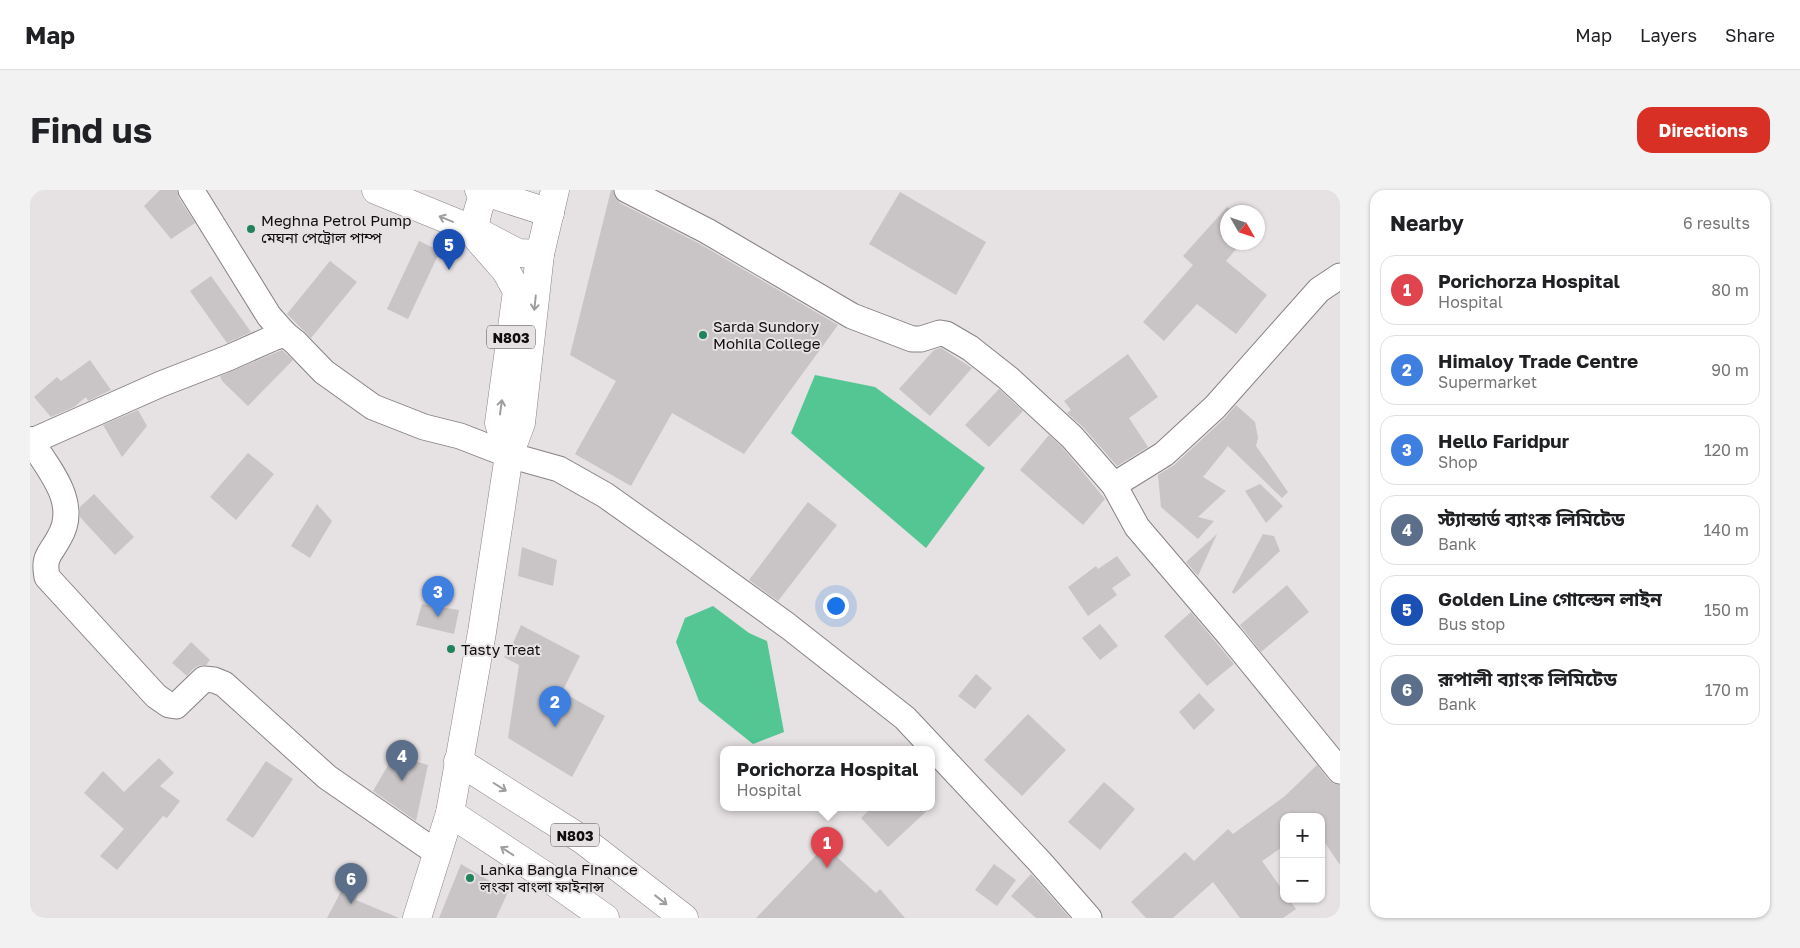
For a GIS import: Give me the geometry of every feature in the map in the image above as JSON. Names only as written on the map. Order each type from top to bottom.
[{"type":"main road","points":[[376,190],[476,231],[518,253],[540,254]]},
{"type":"main road","points":[[476,231],[476,218],[484,191],[552,201]]},
{"type":"main road","name":"N803","points":[[450,813],[482,632],[509,454],[521,423],[540,254],[552,201]]},
{"type":"main road","name":"N803","points":[[476,231],[478,239],[506,271],[517,291],[499,423],[509,454]]},
{"type":"main road","name":"N803","points":[[458,761],[583,840],[684,918]]},
{"type":"main road","points":[[417,918],[450,813],[605,918]]},
{"type":"street","points":[[191,190],[269,316],[324,372],[373,407],[424,426],[559,469],[605,495],[788,626],[905,718],[931,746]]},
{"type":"street","points":[[627,190],[707,231],[852,316],[912,339],[921,339],[940,333],[946,334],[970,348],[1008,378],[1066,432],[1114,485],[1137,527],[1230,636],[1340,771]]},
{"type":"street","points":[[1114,485],[1164,454],[1215,407],[1318,290],[1340,276]]},
{"type":"street","points":[[285,334],[30,440],[60,489],[66,503],[67,517],[60,538],[48,553],[44,564],[47,577],[156,696],[169,705],[176,706],[204,679],[224,684],[327,777],[436,853]]},
{"type":"street","points":[[935,750],[1090,918]]},
{"type":"shaded area","points":[[815,375],[875,387],[985,468],[926,548],[791,433]]},
{"type":"shaded area","points":[[713,606],[749,633],[767,641],[784,732],[753,744],[699,701],[676,642],[685,618]]},
{"type":"building","points":[[160,190],[177,190],[179,198],[195,223],[171,239],[144,206]]},
{"type":"building","name":"Sarda Sundory Mohila College","points":[[611,190],[613,190],[615,197],[620,203],[700,244],[838,325],[744,454],[672,413],[631,486],[575,454],[616,381],[570,355]]},
{"type":"building","points":[[900,192],[986,242],[956,295],[869,244]]},
{"type":"building","points":[[1220,215],[1220,250],[1235,250],[1226,261],[1267,295],[1236,334],[1197,304],[1164,341],[1143,322],[1193,265],[1183,256]]},
{"type":"building","points":[[419,241],[440,251],[408,319],[387,309]]},
{"type":"building","points":[[330,261],[357,282],[311,338],[287,314]]},
{"type":"building","points":[[211,276],[251,332],[227,343],[190,291]]},
{"type":"building","points":[[941,348],[972,368],[930,416],[899,389],[934,350]]},
{"type":"building","points":[[282,350],[293,360],[248,406],[222,381],[220,376]]},
{"type":"building","points":[[1128,354],[1158,397],[1129,418],[1148,447],[1117,466],[1083,427],[1067,413],[1071,410],[1064,401]]},
{"type":"building","points":[[90,360],[111,390],[88,401],[86,397],[74,407],[51,417],[34,397],[57,377],[61,381]]},
{"type":"building","points":[[999,389],[1023,411],[989,447],[965,425]]},
{"type":"building","points":[[1236,405],[1255,422],[1258,438],[1256,446],[1288,492],[1282,498],[1228,446],[1203,477],[1226,491],[1198,517],[1214,521],[1198,539],[1161,507],[1158,475],[1174,465],[1225,418]]},
{"type":"building","points":[[138,410],[147,426],[122,457],[103,425]]},
{"type":"building","points":[[1049,435],[1062,447],[1105,499],[1083,525],[1020,470]]},
{"type":"building","points":[[248,453],[274,474],[236,520],[210,497]]},
{"type":"building","points":[[1260,484],[1283,506],[1266,523],[1245,491]]},
{"type":"building","points":[[94,494],[134,537],[115,555],[80,517],[80,507]]},
{"type":"building","points":[[808,502],[837,525],[778,601],[749,580]]},
{"type":"building","points":[[317,504],[332,521],[310,558],[291,546]]},
{"type":"building","points":[[1217,534],[1198,576],[1186,562]]},
{"type":"building","points":[[1263,534],[1274,536],[1280,551],[1234,594],[1232,592]]},
{"type":"building","points":[[522,547],[557,560],[553,586],[518,576]]},
{"type":"building","points":[[1117,556],[1131,575],[1112,588],[1117,595],[1088,616],[1068,587],[1096,566],[1098,569]]},
{"type":"building","points":[[1287,585],[1309,612],[1261,652],[1240,625]]},
{"type":"building","points":[[422,604],[459,610],[454,634],[416,625]]},
{"type":"building","points":[[1191,612],[1234,664],[1207,686],[1164,636]]},
{"type":"building","points":[[1100,624],[1118,646],[1100,660],[1082,638]]},
{"type":"building","points":[[521,625],[580,656],[562,692],[605,716],[572,777],[508,738],[519,665],[504,657],[510,650]]},
{"type":"building","points":[[191,642],[210,660],[206,665],[194,668],[187,676],[172,663]]},
{"type":"building","points":[[976,674],[992,688],[975,709],[958,696]]},
{"type":"building","points":[[1199,693],[1215,710],[1194,730],[1179,712]]},
{"type":"building","points":[[1028,714],[1066,750],[1022,796],[984,760]]},
{"type":"building","points":[[394,755],[428,765],[416,821],[373,791]]},
{"type":"building","points":[[159,758],[174,773],[160,786],[180,801],[167,818],[163,816],[117,870],[100,856],[124,829],[84,793],[103,771],[124,792]]},
{"type":"building","points":[[266,761],[293,779],[253,838],[226,820]]},
{"type":"building","points":[[1317,765],[1329,780],[1334,784],[1340,785],[1340,865],[1325,843],[1325,813],[1280,813],[1280,849],[1262,861],[1280,886],[1280,903],[1292,903],[1296,909],[1283,918],[1240,918],[1213,882],[1173,918],[1146,918],[1131,902],[1185,852],[1194,861],[1228,829],[1233,834],[1285,796]]},
{"type":"building","points":[[1104,782],[1135,809],[1100,850],[1068,822]]},
{"type":"building","points":[[868,811],[927,811],[888,847],[861,818]]},
{"type":"building","points":[[825,846],[876,893],[880,889],[905,918],[756,918]]},
{"type":"building","name":"Lanka Bangla Finance লংকা বাংলা ফাইনান্স","points":[[461,864],[508,892],[496,918],[439,918]]},
{"type":"building","points":[[994,864],[1016,880],[997,906],[975,890]]},
{"type":"building","points":[[1031,874],[1070,918],[1036,918],[1011,896]]},
{"type":"building","points":[[344,886],[358,894],[356,900],[399,918],[327,918]]},
{"type":"place","name":"Meghna Petrol Pump মেঘনা পেট্রোল পাম্প","points":[[251,229]]},
{"type":"place","name":"Golden Line গোল্ডেন লাইন","points":[[449,270]]},
{"type":"place","name":"Sarda Sundory Mohila College","points":[[703,335]]},
{"type":"place","name":"Hello Faridpur","points":[[438,617]]},
{"type":"place","name":"Tasty Treat","points":[[451,649]]},
{"type":"place","name":"Himaloy Trade Centre","points":[[555,727]]},
{"type":"place","name":"স্ট্যান্ডার্ড ব্যাংক লিমিটেড","points":[[402,781]]},
{"type":"place","name":"Porichorza Hospital","points":[[827,868]]},
{"type":"place","name":"Lanka Bangla Finance লংকা বাংলা ফাইনান্স","points":[[470,878]]},
{"type":"place","name":"রূপালী ব্যাংক লিমিটেড","points":[[351,904]]}]
